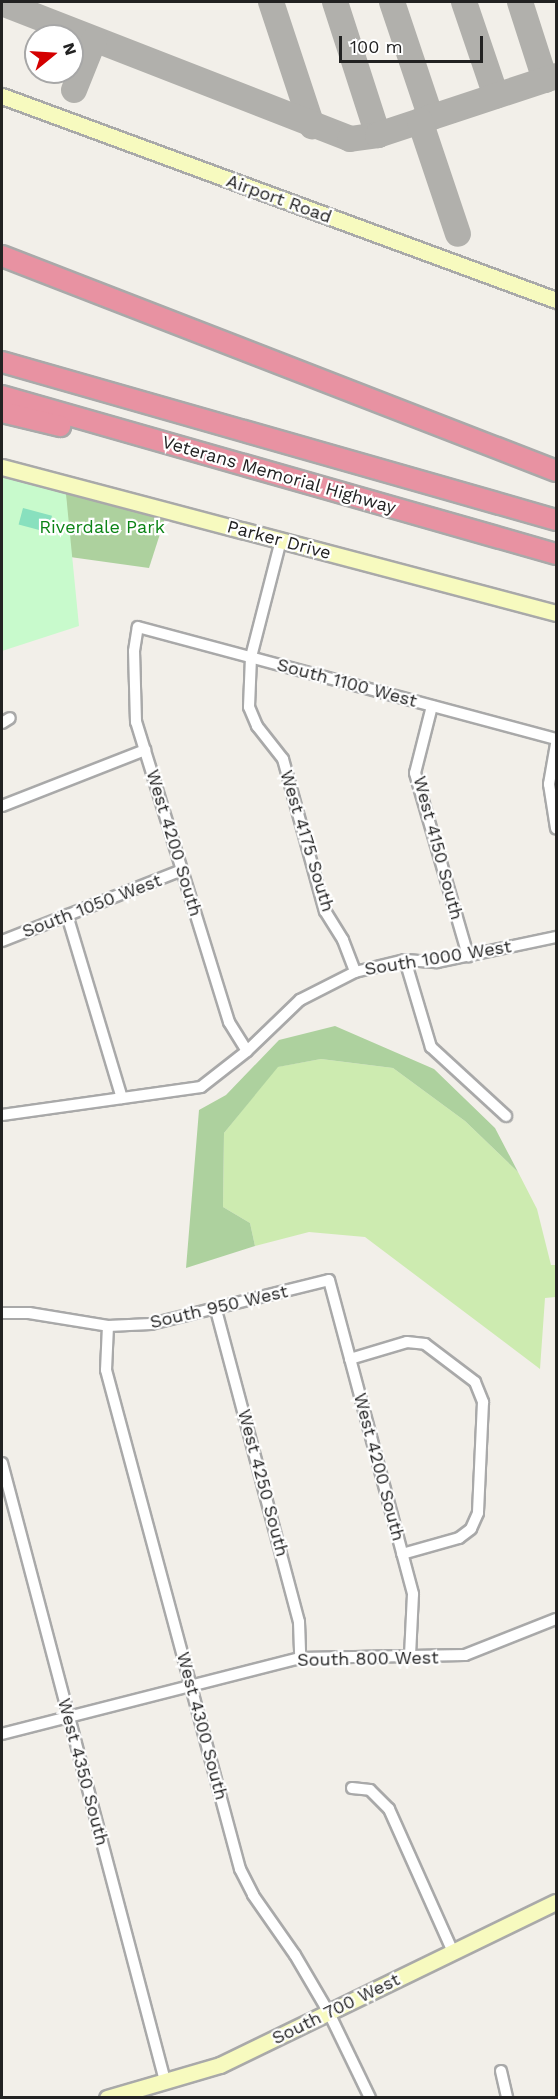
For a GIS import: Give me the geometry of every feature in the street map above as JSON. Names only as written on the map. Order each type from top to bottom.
[{"type":"highway","points":[[2,256],[556,471]]},
{"type":"highway","name":"Veterans Memorial Highway","points":[[2,362],[556,520]]},
{"type":"highway","name":"Veterans Memorial Highway","points":[[2,396],[556,554]]},
{"type":"highway","points":[[2,412],[280,476]]},
{"type":"street","name":"Airport Road","points":[[2,96],[556,300]]},
{"type":"street","name":"Parker Drive","points":[[2,467],[556,613]]},
{"type":"street","name":"West 4175 South","points":[[281,540],[251,657],[249,707],[257,726],[283,759],[325,911],[343,940],[355,972]]},
{"type":"street","name":"South 1100 West","points":[[138,627],[556,739]]},
{"type":"street","name":"West 4200 South","points":[[138,627],[134,651],[136,722],[229,1022],[247,1051]]},
{"type":"street","name":"West 4150 South","points":[[432,706],[415,774],[468,956]]},
{"type":"street","points":[[556,744],[549,784],[556,828]]},
{"type":"street","points":[[2,806],[145,750]]},
{"type":"street","name":"South 1050 West","points":[[2,941],[182,870]]},
{"type":"street","points":[[67,915],[122,1098]]},
{"type":"street","name":"South 1000 West","points":[[2,1115],[201,1087],[247,1051],[300,1000],[355,972],[405,960],[437,962],[556,937]]},
{"type":"street","points":[[405,960],[431,1047],[506,1116]]},
{"type":"street","name":"West 4200 South","points":[[329,1280],[413,1594],[410,1656]]},
{"type":"street","name":"South 950 West","points":[[2,1313],[29,1313],[108,1326],[151,1324],[216,1310],[329,1280]]},
{"type":"street","name":"West 4250 South","points":[[216,1310],[299,1622],[300,1658]]},
{"type":"street","name":"West 4300 South","points":[[108,1326],[106,1370],[240,1869],[329,2013],[370,2097]]},
{"type":"street","points":[[350,1359],[407,1342],[425,1344],[475,1382],[483,1402],[478,1513],[471,1529],[459,1538],[402,1554]]},
{"type":"street","name":"West 4350 South","points":[[2,1463],[4,1479],[165,2081]]},
{"type":"street","name":"South 800 West","points":[[2,1734],[68,1715],[300,1658],[410,1656],[438,1659],[465,1655],[556,1619]]},
{"type":"street","points":[[352,1788],[370,1790],[389,1809],[453,1952]]},
{"type":"street","name":"South 700 West","points":[[107,2097],[220,2065],[556,1902]]},
{"type":"street","points":[[501,2071],[507,2097]]},
{"type":"green space","name":"Riverdale Park","points":[[2,471],[65,484],[79,626],[2,651]]},
{"type":"green space","name":"Riverdale Park","points":[[65,484],[168,509],[149,568],[70,557]]},
{"type":"green space","points":[[23,508],[52,516],[48,532],[19,524]]},
{"type":"green space","points":[[335,1026],[434,1069],[495,1128],[518,1172],[465,1121],[393,1068],[321,1059],[278,1067],[224,1133],[223,1207],[250,1223],[255,1246],[186,1268],[199,1110],[226,1095],[279,1040]]},
{"type":"green space","points":[[321,1059],[393,1068],[465,1121],[518,1172],[537,1209],[551,1265],[556,1265],[556,1297],[545,1298],[540,1369],[365,1237],[309,1232],[255,1246],[250,1223],[223,1207],[224,1133],[277,1067]]},
{"type":"taxiway","points":[[271,2],[312,126]]},
{"type":"taxiway","points":[[335,2],[378,135]]},
{"type":"taxiway","points":[[392,2],[431,118]]},
{"type":"taxiway","points":[[464,2],[496,96]]},
{"type":"taxiway","points":[[520,2],[545,80]]},
{"type":"taxiway","points":[[2,3],[350,139],[378,135],[556,76]]},
{"type":"taxiway","points":[[74,90],[94,40]]},
{"type":"taxiway","points":[[420,121],[458,234]]}]
